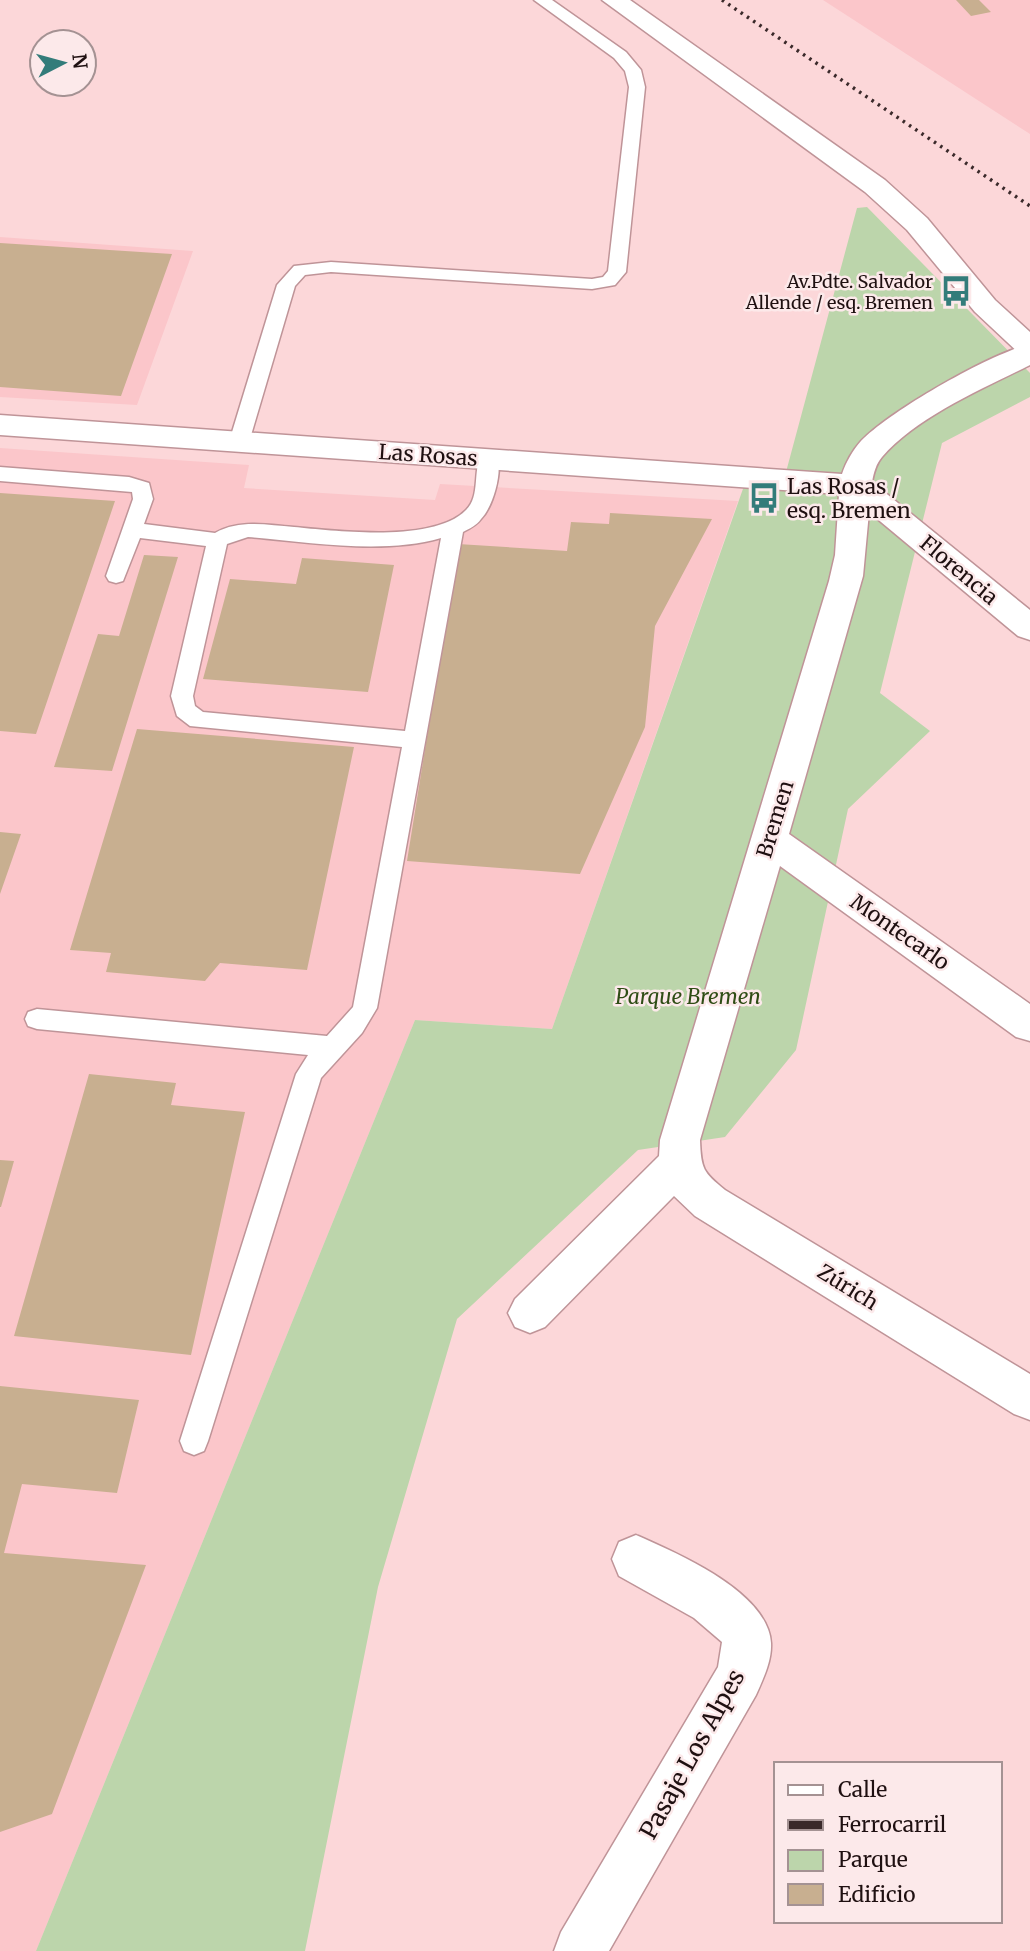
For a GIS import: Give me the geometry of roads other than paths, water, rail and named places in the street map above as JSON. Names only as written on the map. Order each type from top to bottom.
[{"type":"street","points":[[614,0],[875,186],[917,224],[985,306],[1030,351]]},
{"type":"street","name":"Bremen","points":[[680,1163],[680,1140],[841,597],[851,557],[856,485],[865,456],[887,433],[1030,351]]},
{"type":"street","name":"Las Rosas","points":[[0,425],[856,485]]},
{"type":"street","name":"Florencia","points":[[856,485],[1030,628]]},
{"type":"street","name":"Montecarlo","points":[[769,839],[1030,1025]]},
{"type":"street","points":[[530,1313],[680,1163]]},
{"type":"street","name":"Zúrich","points":[[680,1163],[691,1187],[710,1203],[1030,1399]]},
{"type":"street","name":"Pasaje Los Alpes","points":[[580,1951],[739,1678],[747,1651],[744,1631],[727,1612],[636,1559]]},
{"type":"lane","points":[[239,442],[286,285],[300,270],[331,267],[592,284],[609,281],[617,272],[637,87],[634,70],[620,55],[542,0]]},
{"type":"lane","points":[[132,530],[218,540],[230,533],[248,530],[405,538],[453,530],[473,517],[484,496],[489,459]]},
{"type":"lane","points":[[0,474],[129,484],[142,488],[142,499],[116,576]]},
{"type":"lane","points":[[194,1441],[309,1074],[330,1047],[360,1021],[365,1008],[453,530]]},
{"type":"lane","points":[[218,540],[182,696],[185,710],[198,720],[414,740]]},
{"type":"lane","points":[[37,1019],[330,1047]]},
{"type":"railway","points":[[722,0],[1030,206]]},
{"type":"place","name":"Av.Pdte. Salvador Allende / esq. Bremen","points":[[956,291]]},
{"type":"place","name":"Las Rosas / esq. Bremen","points":[[764,498]]},
{"type":"park label","name":"Parque Bremen","points":[[688,996]]}]
